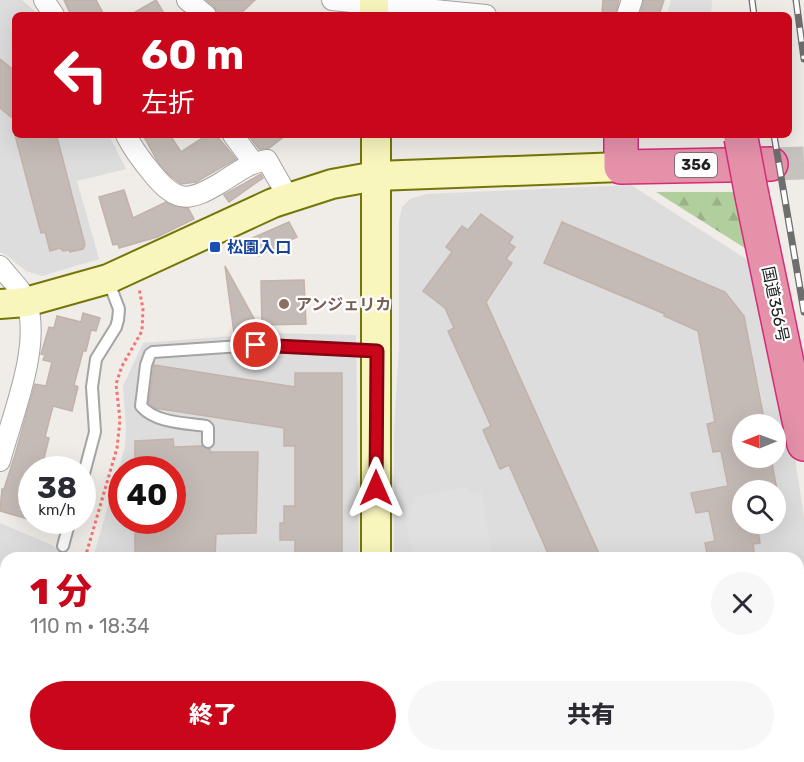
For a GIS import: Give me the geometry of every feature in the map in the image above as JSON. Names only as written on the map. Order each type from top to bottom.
[{"type":"highway","name":"国道356号","points":[[741,138],[804,444]]},
{"type":"highway","name":"356","points":[[621,151],[771,164]]},
{"type":"street","points":[[187,0],[202,12]]},
{"type":"street","points":[[332,0],[449,12]]},
{"type":"street","points":[[128,138],[134,151],[155,177],[168,191],[180,196],[195,196],[208,191],[253,162],[267,160],[288,197]]},
{"type":"street","points":[[235,138],[253,162]]},
{"type":"street","points":[[376,138],[376,552]]},
{"type":"street","points":[[13,303],[108,279],[288,197],[332,184],[376,176],[621,151]]},
{"type":"street","points":[[0,266],[13,303],[31,332],[30,353],[8,403],[0,461]]},
{"type":"lane","points":[[89,456],[95,432],[92,387],[96,359],[118,320],[119,309],[108,279]]},
{"type":"lane","points":[[208,442],[206,426],[164,420],[145,411],[141,406],[146,365],[150,354],[256,345],[377,351]]},
{"type":"lane","points":[[63,546],[66,534]]},
{"type":"path","points":[[87,552],[117,448],[120,420],[116,384],[122,366],[142,331],[143,309],[139,288]]},
{"type":"shaded area","points":[[0,0],[22,0],[36,12],[12,12],[12,138],[110,138],[126,169],[77,181],[99,259],[42,276],[26,271],[0,252]]},
{"type":"shaded area","points":[[671,0],[712,0],[711,12],[668,12]]},
{"type":"shaded area","points":[[631,185],[749,261],[792,438],[804,517],[804,552],[394,552],[394,432],[399,346],[399,221],[402,207],[410,199],[426,194]]},
{"type":"shaded area","points":[[267,333],[356,335],[359,552],[95,552],[108,506],[108,534],[186,534],[186,456],[122,456],[126,429],[123,386],[143,343]]},
{"type":"shaded area","points":[[467,487],[469,494],[481,491],[492,552],[412,552],[404,506],[415,504],[413,497]]},
{"type":"shaded area","points":[[0,523],[18,531],[18,534],[26,534],[52,545],[62,552],[0,552]]},
{"type":"green space","points":[[656,192],[741,192],[756,255]]},
{"type":"building","points":[[64,0],[96,0],[102,12],[70,12]]},
{"type":"building","points":[[156,0],[163,12],[135,12]]},
{"type":"building","points":[[206,0],[255,0],[242,12],[218,12]]},
{"type":"building","points":[[603,0],[619,0],[616,12],[602,12]]},
{"type":"building","points":[[644,0],[664,0],[660,12],[641,12]]},
{"type":"building","points":[[0,59],[12,69],[12,118],[0,108]]},
{"type":"building","points":[[16,138],[57,138],[85,245],[83,249],[70,252],[60,248],[50,251],[45,232],[41,233]]},
{"type":"building","points":[[145,138],[172,138],[181,152],[202,138],[218,138],[236,159],[196,182],[181,184],[158,162]]},
{"type":"building","points":[[251,138],[282,138],[268,149],[259,149]]},
{"type":"building","points":[[261,174],[263,178],[229,202],[224,195]]},
{"type":"building","points":[[124,190],[133,218],[166,202],[188,208],[194,219],[157,237],[119,248],[118,244],[113,245],[99,197]]},
{"type":"building","points":[[481,214],[513,237],[509,243],[515,247],[506,259],[512,263],[486,302],[598,552],[547,552],[509,465],[500,469],[483,430],[491,426],[448,331],[454,328],[445,308],[423,291],[452,252],[446,247],[462,226],[468,230]]},
{"type":"building","points":[[289,222],[297,237],[259,256],[250,239]]},
{"type":"building","points":[[562,222],[725,292],[744,316],[763,414],[732,414],[732,468],[773,468],[775,480],[732,480],[732,534],[759,534],[760,543],[753,544],[754,552],[707,552],[705,543],[715,541],[709,511],[696,513],[691,493],[728,486],[721,451],[713,452],[707,424],[715,422],[698,331],[664,316],[665,314],[544,263]]},
{"type":"building","points":[[225,266],[258,326],[249,326],[249,330],[234,333]]},
{"type":"building","points":[[304,280],[306,324],[262,325],[261,281]]},
{"type":"building","points":[[83,313],[100,318],[96,331],[91,330],[86,351],[83,351],[74,385],[78,387],[72,411],[53,406],[45,437],[49,438],[44,456],[18,456],[18,516],[0,511],[2,489],[4,489],[15,455],[35,384],[46,386],[52,362],[43,360],[45,355],[41,354],[49,327],[54,328],[57,316],[81,322]]},
{"type":"building","points":[[154,365],[295,387],[295,373],[342,373],[342,552],[295,552],[295,540],[280,540],[280,523],[284,523],[284,506],[295,506],[295,446],[284,446],[284,428],[155,408],[149,403]]},
{"type":"building","points":[[173,439],[174,447],[202,446],[210,449],[210,452],[258,452],[256,533],[216,534],[215,552],[135,552],[135,534],[186,534],[186,456],[135,456],[135,441]]},
{"type":"tunnel","points":[[771,164],[804,163]]},
{"type":"railway","points":[[752,0],[754,12]]},
{"type":"railway","points":[[796,0],[804,59]]},
{"type":"railway","points":[[775,138],[804,312]]},
{"type":"place","name":"松園入口","points":[[215,247]]},
{"type":"place","name":"アンジェリカ","points":[[284,304]]},
{"type":"route","points":[[256,345],[377,351],[376,488]]}]
